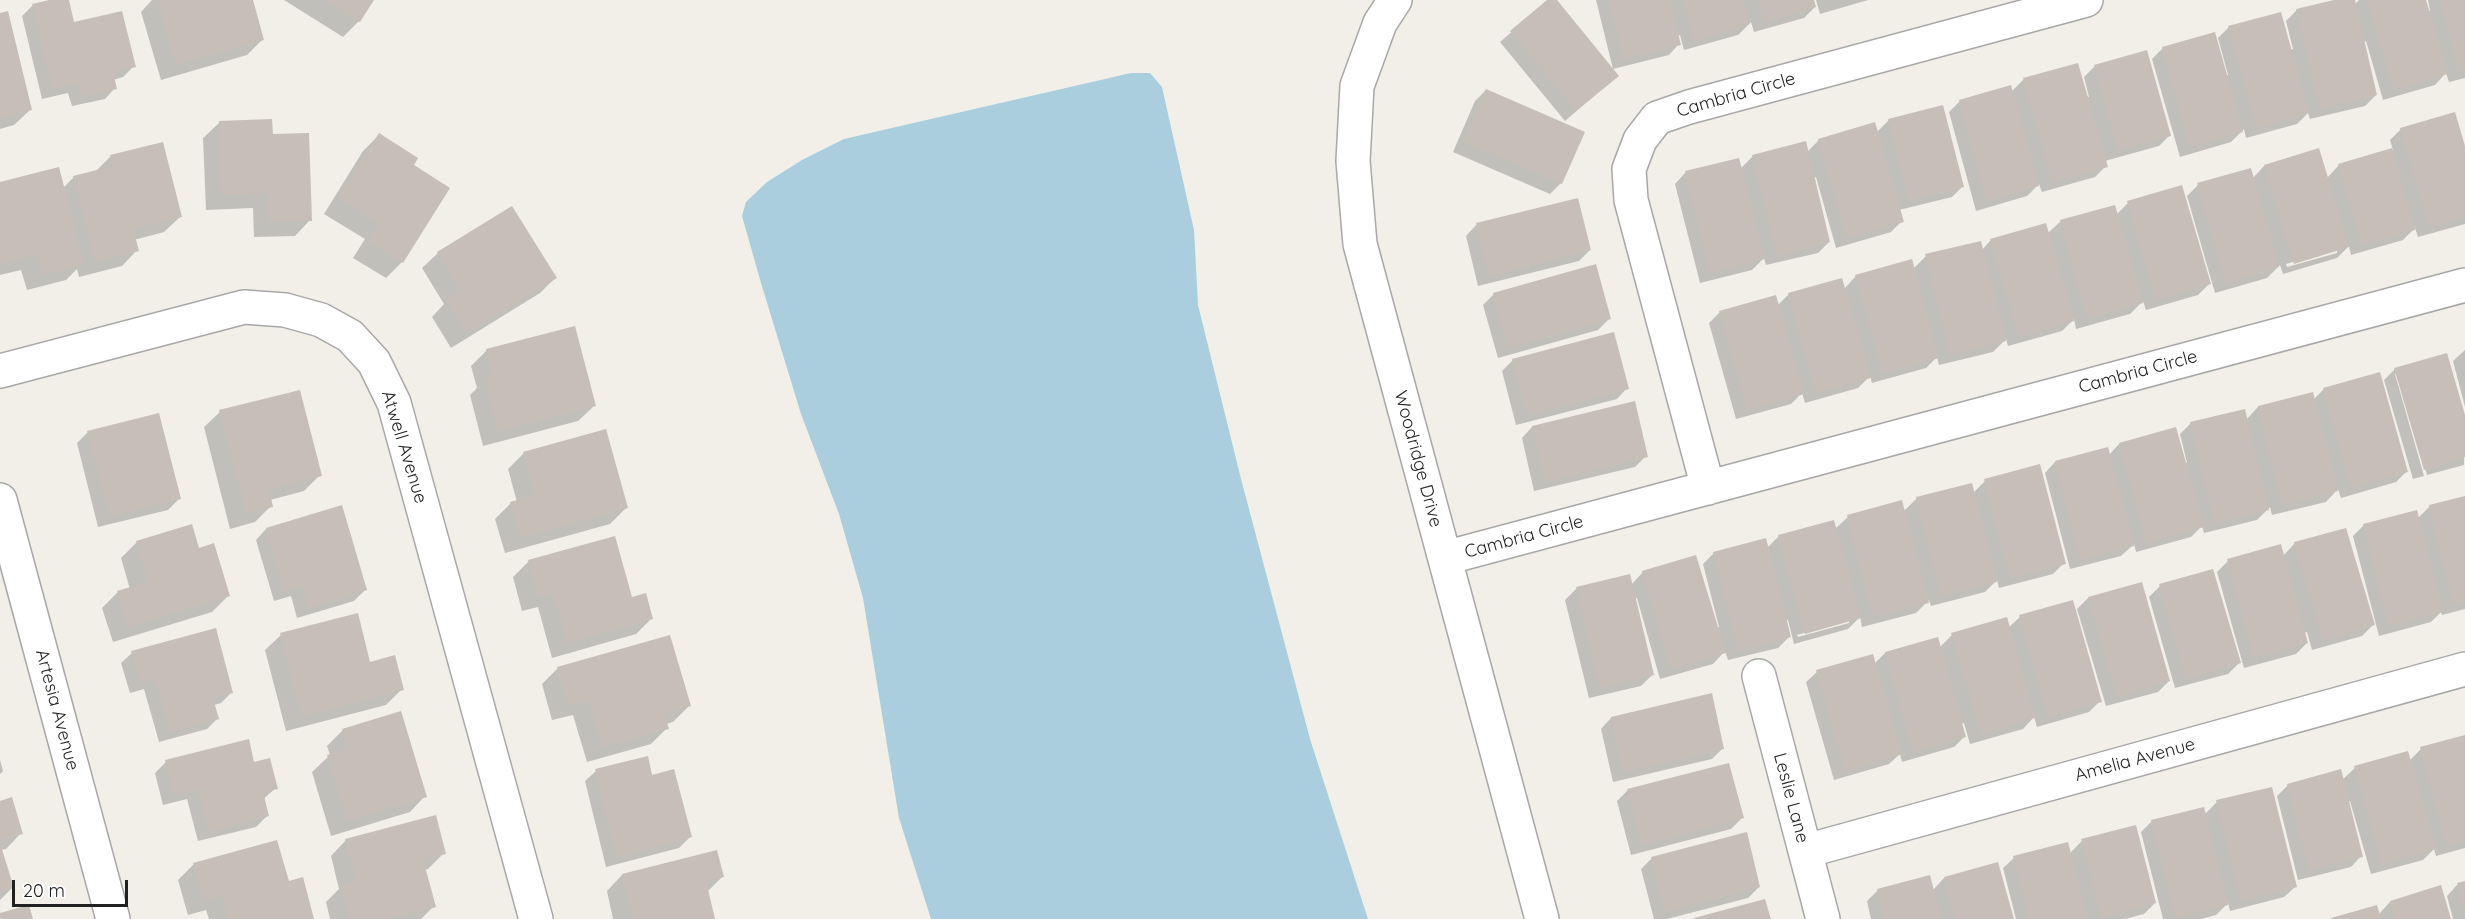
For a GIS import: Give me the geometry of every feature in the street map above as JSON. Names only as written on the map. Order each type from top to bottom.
[{"type":"street","name":"Woodridge Drive","points":[[1395,0],[1380,23],[1357,86],[1353,161],[1360,244],[1542,919]]},
{"type":"street","name":"Cambria Circle","points":[[1707,488],[1632,200],[1629,169],[1640,140],[1657,118],[1689,106],[2086,0]]},
{"type":"street","name":"Cambria Circle","points":[[1445,558],[2465,285]]},
{"type":"street","name":"Atwell Avenue","points":[[0,371],[244,307],[285,310],[321,320],[350,336],[374,362],[394,403],[536,919]]},
{"type":"street","name":"Artesia Avenue","points":[[0,500],[113,919]]},
{"type":"street","name":"Amelia Avenue","points":[[1806,852],[2465,669]]},
{"type":"street","name":"Leslie Lane","points":[[1759,676],[1823,919]]},
{"type":"water","points":[[1131,73],[1150,73],[1162,87],[1194,230],[1198,305],[1241,479],[1310,739],[1368,919],[931,919],[899,818],[863,598],[839,514],[801,414],[761,283],[742,216],[746,202],[767,182],[802,160],[844,139]]},
{"type":"building","points":[[49,0],[69,0],[74,22],[122,11],[136,67],[113,72],[117,89],[82,97],[79,83],[52,89],[32,4]]},
{"type":"building","points":[[157,0],[253,0],[264,40],[176,65]]},
{"type":"building","points":[[324,0],[374,0],[360,22]]},
{"type":"building","points":[[1547,0],[1557,0],[1619,76],[1576,111],[1510,31]]},
{"type":"building","points":[[1609,0],[1670,0],[1681,45],[1624,59]]},
{"type":"building","points":[[1683,0],[1743,0],[1750,24],[1695,41]]},
{"type":"building","points":[[1758,0],[1814,0],[1816,7],[1764,22]]},
{"type":"building","points":[[2334,0],[2355,0],[2377,95],[2320,109],[2296,9]]},
{"type":"building","points":[[2367,0],[2426,0],[2448,74],[2394,90]]},
{"type":"building","points":[[2441,0],[2465,0],[2465,70],[2459,72]]},
{"type":"building","points":[[8,11],[32,110],[0,118],[0,13]]},
{"type":"building","points":[[2281,12],[2309,113],[2257,128],[2228,26]]},
{"type":"building","points":[[2215,32],[2243,132],[2190,147],[2162,47]]},
{"type":"building","points":[[2147,50],[2171,136],[2118,151],[2094,65]]},
{"type":"building","points":[[2078,63],[2108,167],[2052,182],[2023,78]]},
{"type":"building","points":[[2011,85],[2039,186],[1987,201],[1959,100]]},
{"type":"building","points":[[1486,89],[1585,132],[1562,184],[1463,141]]},
{"type":"building","points":[[1943,105],[1964,187],[1909,200],[1888,119]]},
{"type":"building","points":[[2455,112],[2465,146],[2465,217],[2429,227],[2400,128]]},
{"type":"building","points":[[272,119],[273,134],[309,133],[312,221],[269,222],[268,193],[221,195],[219,121]]},
{"type":"building","points":[[1875,122],[1904,222],[1847,238],[1818,139]]},
{"type":"building","points":[[379,133],[418,158],[414,165],[450,188],[403,263],[368,242],[379,223],[338,198]]},
{"type":"building","points":[[1806,141],[1830,242],[1777,256],[1752,155]]},
{"type":"building","points":[[163,142],[182,217],[133,229],[139,251],[95,262],[73,176],[113,166],[110,155]]},
{"type":"building","points":[[2319,148],[2349,247],[2294,264],[2264,165]]},
{"type":"building","points":[[2392,148],[2415,230],[2362,245],[2338,164]]},
{"type":"building","points":[[1739,158],[1765,259],[1710,273],[1685,171]]},
{"type":"building","points":[[59,167],[84,265],[42,275],[37,255],[0,264],[0,182]]},
{"type":"building","points":[[2251,168],[2279,267],[2226,283],[2197,183]]},
{"type":"building","points":[[2182,185],[2211,284],[2156,300],[2127,201]]},
{"type":"building","points":[[1578,198],[1591,250],[1489,276],[1476,223]]},
{"type":"building","points":[[2115,205],[2143,303],[2087,319],[2060,220]]},
{"type":"building","points":[[512,206],[557,278],[467,333],[446,300],[461,291],[437,252]]},
{"type":"building","points":[[2046,223],[2074,321],[2019,337],[1990,239]]},
{"type":"building","points":[[1981,241],[2006,341],[1950,355],[1925,254]]},
{"type":"building","points":[[1912,259],[1939,358],[1883,373],[1855,275]]},
{"type":"building","points":[[1596,264],[1611,319],[1508,348],[1493,293]]},
{"type":"building","points":[[1842,278],[1871,378],[1816,393],[1788,293]]},
{"type":"building","points":[[1776,295],[1804,394],[1747,410],[1719,311]]},
{"type":"building","points":[[575,326],[596,406],[498,431],[485,378],[493,376],[486,349]]},
{"type":"building","points":[[1614,332],[1629,389],[1527,415],[1512,359]]},
{"type":"building","points":[[2447,353],[2465,415],[2465,457],[2424,470],[2394,368]]},
{"type":"building","points":[[2380,372],[2408,472],[2351,488],[2323,388]]},
{"type":"building","points":[[300,390],[322,476],[269,489],[273,507],[246,514],[219,410]]},
{"type":"building","points":[[2313,392],[2338,491],[2282,505],[2258,406]]},
{"type":"building","points":[[1635,401],[1648,457],[1545,482],[1532,426]]},
{"type":"building","points":[[2245,409],[2269,510],[2215,523],[2190,422]]},
{"type":"building","points":[[159,413],[181,499],[109,517],[87,431]]},
{"type":"building","points":[[2176,427],[2204,527],[2147,543],[2119,443]]},
{"type":"building","points":[[606,429],[628,508],[520,538],[510,502],[535,495],[523,452]]},
{"type":"building","points":[[2108,447],[2134,546],[2080,560],[2055,461]]},
{"type":"building","points":[[2040,464],[2066,564],[2010,578],[1984,479]]},
{"type":"building","points":[[1972,483],[1997,582],[1941,596],[1916,497]]},
{"type":"building","points":[[2465,496],[2465,602],[2453,605],[2429,505]]},
{"type":"building","points":[[1902,500],[1929,603],[1873,617],[1847,515]]},
{"type":"building","points":[[342,505],[367,590],[308,608],[302,586],[284,591],[266,528]]},
{"type":"building","points":[[2417,510],[2443,612],[2389,626],[2363,524]]},
{"type":"building","points":[[1834,520],[1861,618],[1805,634],[1778,535]]},
{"type":"building","points":[[192,524],[199,548],[214,543],[230,596],[128,627],[117,591],[148,582],[136,541]]},
{"type":"building","points":[[2346,528],[2375,625],[2323,641],[2294,542]]},
{"type":"building","points":[[615,536],[632,597],[646,593],[653,619],[567,643],[553,593],[538,597],[528,560]]},
{"type":"building","points":[[1766,538],[1791,637],[1738,651],[1713,552]]},
{"type":"building","points":[[2281,544],[2308,643],[2254,658],[2227,559]]},
{"type":"building","points":[[1696,555],[1726,653],[1671,669],[1642,571]]},
{"type":"building","points":[[2213,569],[2241,663],[2186,679],[2159,584]]},
{"type":"building","points":[[1630,574],[1654,675],[1600,688],[1576,587]]},
{"type":"building","points":[[2142,582],[2170,681],[2117,697],[2088,597]]},
{"type":"building","points":[[2073,600],[2102,702],[2048,717],[2019,615]]},
{"type":"building","points":[[358,613],[370,662],[395,655],[404,690],[301,717],[280,633]]},
{"type":"building","points":[[2007,617],[2035,718],[1981,734],[1951,633]]},
{"type":"building","points":[[216,628],[233,693],[213,698],[219,719],[170,732],[155,679],[140,683],[131,651]]},
{"type":"building","points":[[670,635],[691,706],[664,713],[669,729],[602,747],[589,700],[568,706],[557,667]]},
{"type":"building","points":[[1938,637],[1966,737],[1913,752],[1885,652]]},
{"type":"building","points":[[1873,654],[1902,754],[1845,771],[1816,670]]},
{"type":"building","points":[[1712,693],[1724,749],[1623,772],[1611,717]]},
{"type":"building","points":[[401,711],[427,797],[347,821],[327,755],[348,749],[342,729]]},
{"type":"building","points":[[2465,735],[2465,841],[2447,846],[2420,747]]},
{"type":"building","points":[[249,739],[254,762],[270,758],[278,789],[263,792],[269,816],[209,832],[198,789],[174,795],[165,760]]},
{"type":"building","points":[[2408,751],[2436,849],[2382,864],[2354,766]]},
{"type":"building","points":[[648,756],[652,775],[674,769],[692,837],[617,857],[595,769]]},
{"type":"building","points":[[1729,763],[1744,818],[1642,845],[1627,789]]},
{"type":"building","points":[[2341,769],[2363,857],[2309,870],[2287,784]]},
{"type":"building","points":[[2272,787],[2297,887],[2241,901],[2216,800]]},
{"type":"building","points":[[12,797],[23,834],[0,840],[0,801]]},
{"type":"building","points":[[2204,807],[2228,905],[2176,918],[2151,820]]},
{"type":"building","points":[[436,815],[446,854],[423,859],[436,907],[389,919],[350,919],[341,885],[356,881],[345,839]]},
{"type":"building","points":[[2136,825],[2156,903],[2101,918],[2081,839]]},
{"type":"building","points":[[1747,832],[1760,887],[1665,912],[1651,857]]},
{"type":"building","points":[[277,840],[289,881],[303,877],[314,919],[228,919],[222,896],[204,901],[193,863]]},
{"type":"building","points":[[2068,842],[2087,919],[2029,919],[2013,856]]},
{"type":"building","points":[[0,843],[14,888],[0,892]]},
{"type":"building","points":[[717,850],[724,877],[706,881],[715,919],[633,919],[622,874]]},
{"type":"building","points":[[1998,862],[2014,919],[1955,919],[1944,877]]},
{"type":"building","points":[[1930,875],[1941,919],[1884,919],[1877,889]]},
{"type":"building","points":[[2465,881],[2465,910],[2464,910],[2457,883]]},
{"type":"building","points":[[2441,885],[2451,919],[2395,919],[2390,901]]},
{"type":"building","points":[[1765,899],[1771,919],[1694,919],[1694,918]]},
{"type":"building","points":[[29,905],[33,919],[0,919],[0,913]]},
{"type":"building","points":[[2377,905],[2381,919],[2331,919],[2331,918]]}]
